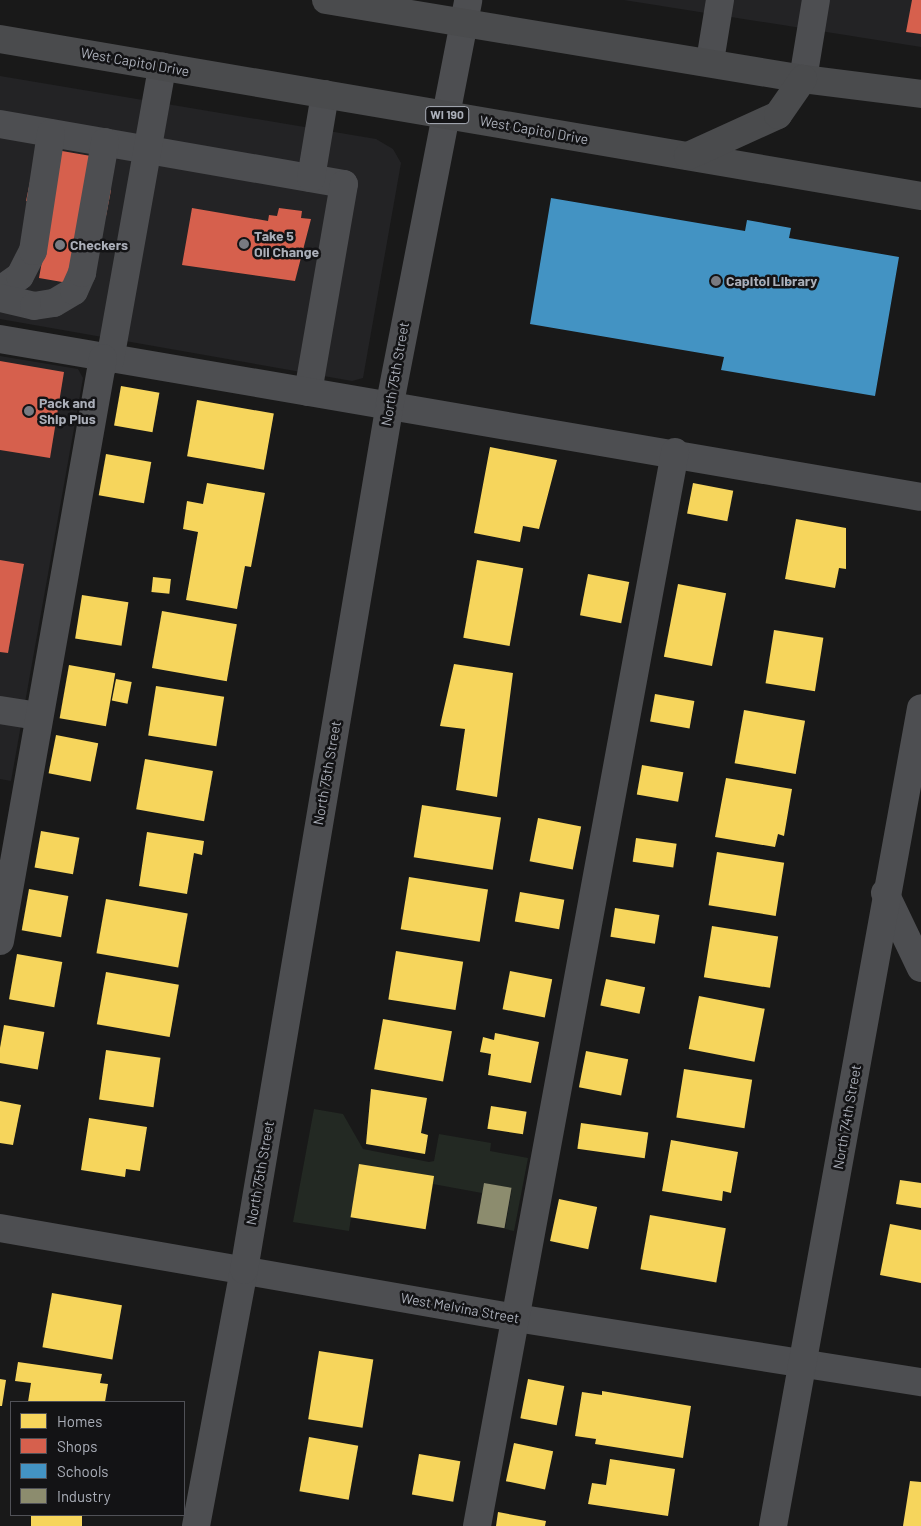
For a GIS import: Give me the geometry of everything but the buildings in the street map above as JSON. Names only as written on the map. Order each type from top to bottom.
[{"type":"main road","points":[[326,0],[465,11],[803,79],[921,94]]},
{"type":"main road","name":"West Capitol Drive","points":[[0,39],[921,196]]},
{"type":"main road","points":[[688,156],[778,115],[803,79]]},
{"type":"street","points":[[710,61],[720,0]]},
{"type":"street","points":[[803,79],[816,0]]},
{"type":"street","name":"North 75th Street","points":[[196,1526],[244,1270],[390,403],[443,114],[465,11]]},
{"type":"street","points":[[0,941],[39,716],[148,150],[162,67]]},
{"type":"street","points":[[311,178],[325,94]]},
{"type":"street","points":[[0,124],[344,184],[308,392]]},
{"type":"street","points":[[0,290],[20,276],[33,251],[51,132]]},
{"type":"street","points":[[0,298],[34,306],[54,303],[74,291],[82,273],[105,142]]},
{"type":"street","points":[[0,339],[107,359],[308,392],[390,403],[921,497]]},
{"type":"street","points":[[477,1526],[675,452]]},
{"type":"street","name":"North 74th Street","points":[[773,1526],[804,1361],[885,893],[921,708]]},
{"type":"street","points":[[0,710],[39,716]]},
{"type":"street","points":[[885,893],[921,968]]},
{"type":"street","name":"West Melvina Street","points":[[0,1228],[516,1318],[804,1361],[921,1382]]},
{"type":"shaded area","points":[[624,0],[921,0],[921,47]]},
{"type":"shaded area","points":[[0,76],[376,139],[393,149],[401,163],[363,378],[352,381],[0,319]]},
{"type":"shaded area","points":[[0,356],[78,369],[83,378],[11,781],[0,779]]},
{"type":"shaded area","points":[[314,1109],[343,1114],[363,1149],[429,1162],[434,1161],[439,1134],[491,1143],[490,1151],[528,1158],[514,1231],[505,1229],[512,1188],[484,1183],[482,1193],[433,1184],[434,1176],[359,1165],[349,1231],[293,1222]]},
{"type":"place","name":"Take 5 Oil Change","points":[[244,244]]},
{"type":"place","name":"Checkers","points":[[60,245]]},
{"type":"place","name":"Capitol Library","points":[[716,281]]},
{"type":"place","name":"Pack and Ship Plus","points":[[29,411]]}]
